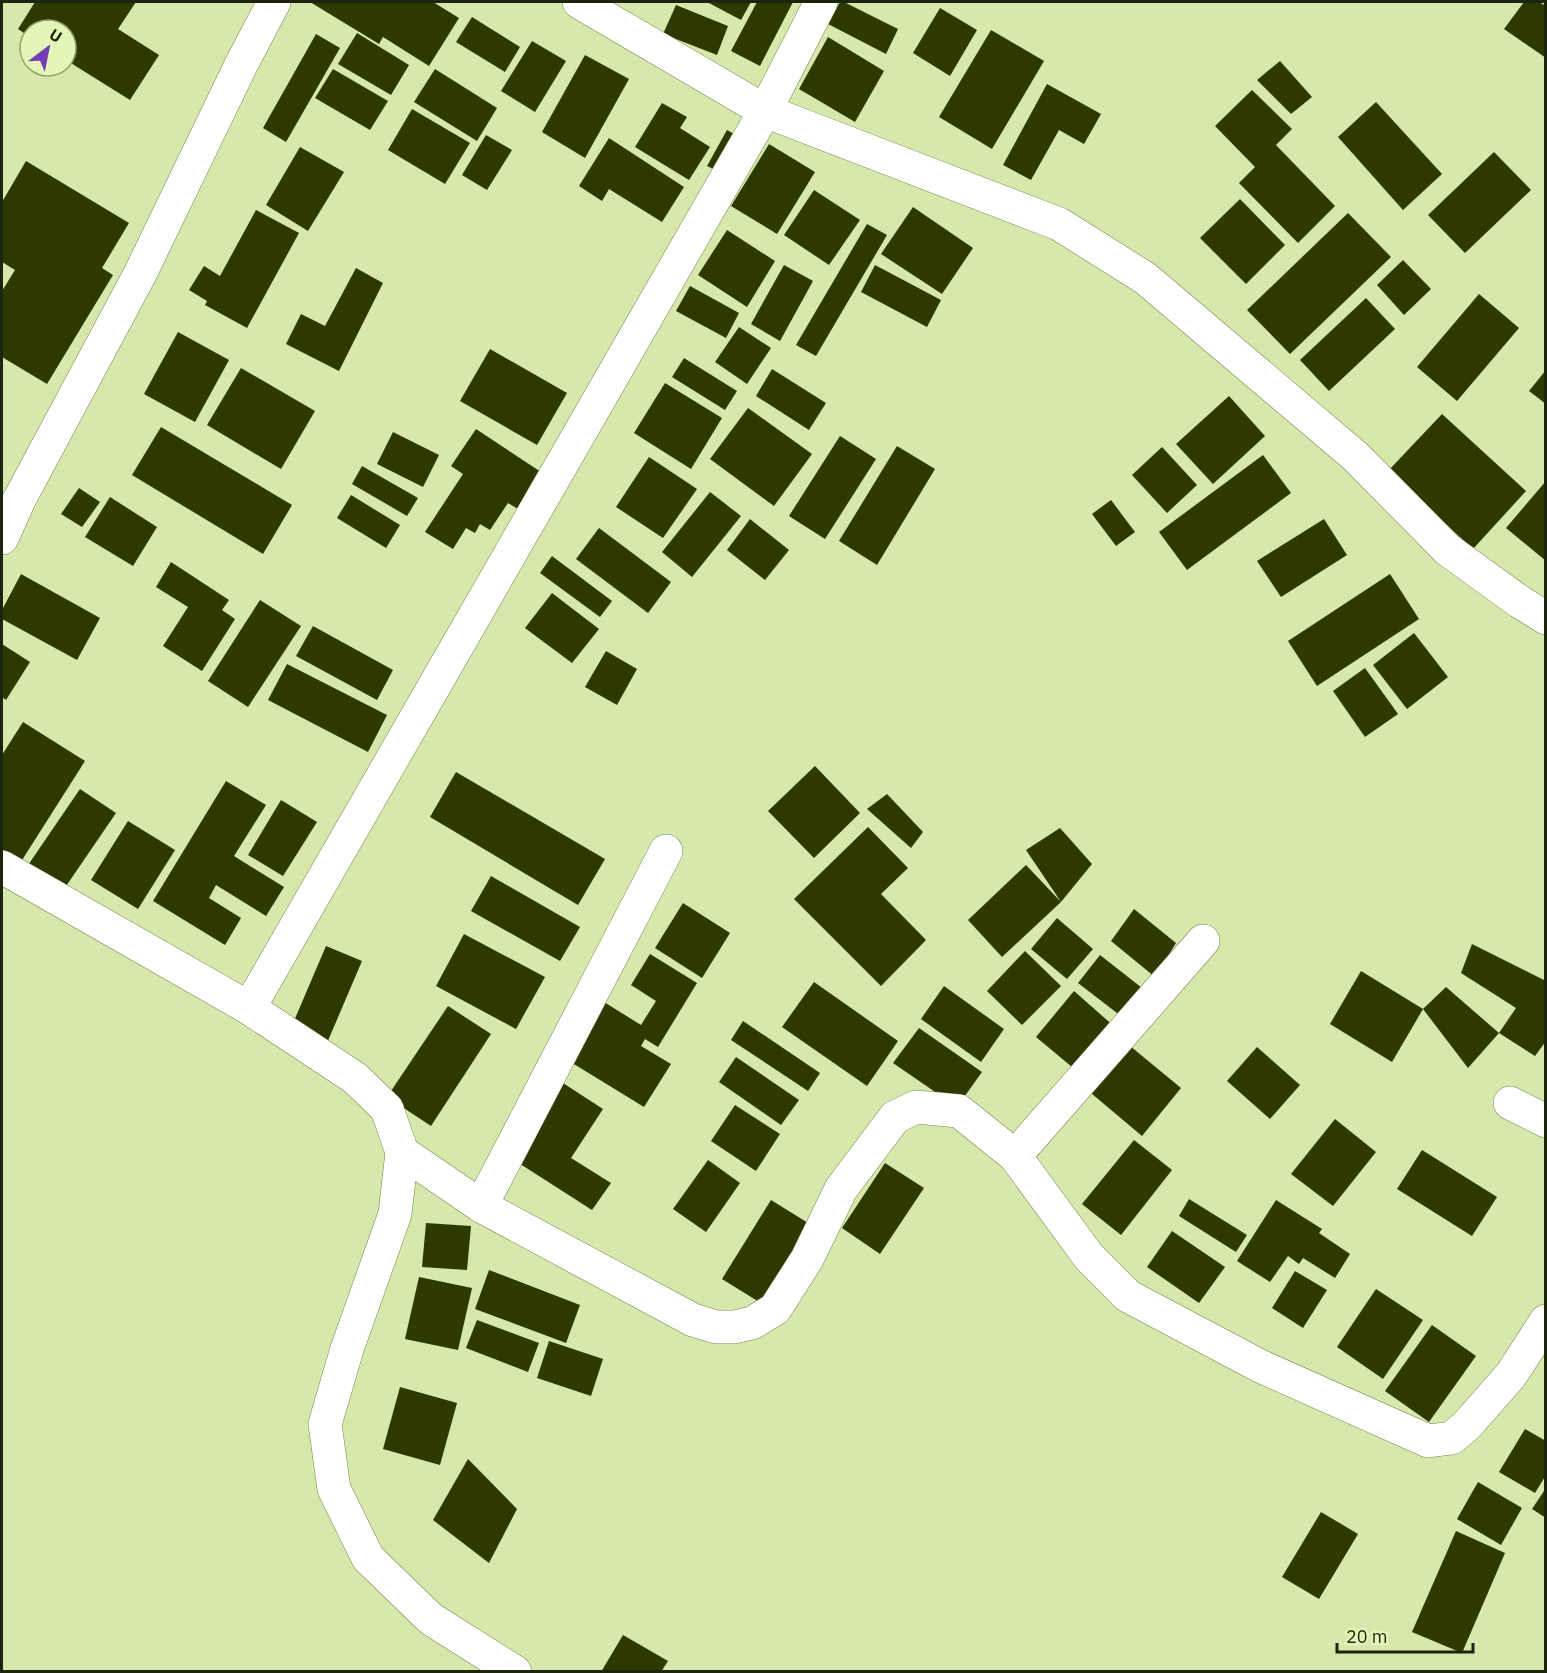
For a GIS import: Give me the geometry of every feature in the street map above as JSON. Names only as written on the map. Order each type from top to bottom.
[{"type":"street","points":[[2,538],[19,500],[140,274],[274,2]]},
{"type":"street","points":[[579,2],[765,111],[1059,224],[1145,278],[1355,456],[1448,550],[1545,618]]},
{"type":"street","points":[[249,1008],[765,111],[821,2]]},
{"type":"street","points":[[481,1206],[666,850]]},
{"type":"street","points":[[2,867],[249,1008],[355,1078],[387,1109],[402,1152],[395,1214],[347,1349],[325,1424],[334,1489],[368,1558],[431,1619],[516,1671]]},
{"type":"street","points":[[1015,1156],[1203,940]]},
{"type":"street","points":[[1510,1103],[1545,1121]]},
{"type":"street","points":[[402,1152],[481,1206],[693,1320],[716,1327],[734,1327],[752,1323],[775,1309],[807,1258],[841,1189],[895,1117],[916,1107],[959,1112],[1015,1156],[1089,1257],[1128,1296],[1260,1366],[1428,1441],[1452,1438],[1467,1425],[1511,1375],[1545,1321]]},
{"type":"building","points":[[35,2],[136,2],[118,29],[159,55],[130,100],[78,68],[78,18],[25,18]]},
{"type":"building","points":[[310,2],[433,2],[459,18],[429,66],[383,37],[379,44]]},
{"type":"building","points":[[707,2],[751,2],[741,20]]},
{"type":"building","points":[[757,2],[793,2],[760,66],[731,51]]},
{"type":"building","points":[[840,2],[898,29],[886,54],[828,24]]},
{"type":"building","points":[[1524,2],[1539,2],[1546,6],[1546,58],[1504,29]]},
{"type":"building","points":[[676,5],[728,26],[717,55],[663,34]]},
{"type":"building","points":[[940,8],[977,30],[950,76],[913,53]]},
{"type":"building","points":[[472,17],[520,47],[505,72],[456,42]]},
{"type":"building","points":[[991,30],[1044,61],[992,149],[939,117]]},
{"type":"building","points":[[357,33],[409,65],[391,95],[338,64]]},
{"type":"building","points":[[316,34],[340,48],[286,142],[263,128]]},
{"type":"building","points":[[828,37],[884,71],[855,122],[799,89]]},
{"type":"building","points":[[532,41],[566,61],[535,112],[501,91]]},
{"type":"building","points":[[585,55],[629,79],[585,158],[542,132]]},
{"type":"building","points":[[1280,61],[1312,97],[1291,114],[1257,80]]},
{"type":"building","points":[[333,69],[388,101],[370,130],[315,98]]},
{"type":"building","points":[[435,69],[497,108],[477,141],[414,102]]},
{"type":"building","points":[[1047,84],[1101,114],[1084,144],[1059,130],[1031,180],[1003,165]]},
{"type":"building","points":[[1252,90],[1292,129],[1276,145],[1335,206],[1298,243],[1239,183],[1255,167],[1215,126]]},
{"type":"building","points":[[1376,102],[1442,174],[1403,210],[1338,137]]},
{"type":"building","points":[[662,103],[687,117],[680,128],[710,147],[689,180],[635,147]]},
{"type":"building","points":[[412,109],[470,143],[445,184],[388,150]]},
{"type":"building","points":[[727,130],[743,139],[724,174],[707,166]]},
{"type":"building","points":[[486,135],[512,150],[487,190],[462,175]]},
{"type":"building","points":[[609,138],[684,187],[662,222],[609,189],[602,201],[579,186]]},
{"type":"building","points":[[769,144],[815,172],[777,234],[731,206]]},
{"type":"building","points":[[300,147],[344,172],[308,231],[266,205]]},
{"type":"building","points":[[1494,152],[1531,190],[1465,253],[1428,215]]},
{"type":"building","points":[[26,161],[129,223],[102,268],[113,275],[47,384],[2,357],[2,291],[15,270],[2,262],[2,202]]},
{"type":"building","points":[[814,190],[860,220],[829,265],[784,235]]},
{"type":"building","points":[[1240,199],[1285,245],[1246,284],[1200,238]]},
{"type":"building","points":[[913,207],[973,248],[942,294],[881,254]]},
{"type":"building","points":[[256,210],[299,233],[247,328],[205,305],[207,301],[189,290],[204,266],[220,276]]},
{"type":"building","points":[[1348,213],[1391,257],[1290,354],[1247,310]]},
{"type":"building","points":[[867,224],[887,235],[816,356],[796,345]]},
{"type":"building","points":[[727,230],[775,261],[747,307],[698,275]]},
{"type":"building","points":[[1403,260],[1431,289],[1404,315],[1377,285]]},
{"type":"building","points":[[784,265],[813,281],[780,341],[751,324]]},
{"type":"building","points":[[875,265],[941,300],[927,327],[861,292]]},
{"type":"building","points":[[356,268],[383,283],[339,371],[286,344],[301,314],[325,326]]},
{"type":"building","points":[[690,286],[739,313],[726,338],[676,311]]},
{"type":"building","points":[[1479,294],[1519,328],[1457,401],[1417,367]]},
{"type":"building","points":[[1366,298],[1395,329],[1329,391],[1300,360]]},
{"type":"building","points":[[739,327],[771,348],[747,384],[715,362]]},
{"type":"building","points":[[178,332],[229,360],[195,422],[144,394]]},
{"type":"building","points":[[490,349],[567,393],[537,445],[460,401]]},
{"type":"building","points":[[684,358],[737,391],[725,410],[672,377]]},
{"type":"building","points":[[241,368],[315,411],[281,469],[207,425]]},
{"type":"building","points":[[772,369],[826,403],[809,430],[756,396]]},
{"type":"building","points":[[1546,370],[1546,404],[1529,391]]},
{"type":"building","points":[[665,383],[722,418],[691,469],[634,433]]},
{"type":"building","points":[[1229,396],[1265,436],[1213,484],[1176,444]]},
{"type":"building","points":[[748,408],[812,454],[774,506],[710,459]]},
{"type":"building","points":[[1442,414],[1526,491],[1473,549],[1388,471]]},
{"type":"building","points":[[161,427],[292,505],[263,554],[132,475]]},
{"type":"building","points":[[476,429],[547,476],[523,512],[508,503],[490,530],[480,524],[475,533],[466,528],[453,549],[425,532],[463,474],[451,466]]},
{"type":"building","points":[[393,432],[439,455],[423,487],[377,464]]},
{"type":"building","points":[[840,436],[876,459],[825,539],[789,516]]},
{"type":"building","points":[[897,446],[935,469],[877,565],[839,541]]},
{"type":"building","points":[[1162,447],[1197,485],[1167,513],[1132,475]]},
{"type":"building","points":[[1263,455],[1291,493],[1187,570],[1159,532]]},
{"type":"building","points":[[649,457],[697,489],[663,538],[616,507]]},
{"type":"building","points":[[362,466],[418,498],[407,516],[352,484]]},
{"type":"building","points":[[1546,481],[1546,561],[1506,528]]},
{"type":"building","points":[[79,488],[100,502],[82,527],[61,514]]},
{"type":"building","points":[[710,492],[741,516],[692,577],[662,552]]},
{"type":"building","points":[[351,495],[400,525],[386,548],[337,518]]},
{"type":"building","points":[[110,497],[157,527],[133,566],[85,537]]},
{"type":"building","points":[[1111,500],[1135,532],[1116,546],[1092,514]]},
{"type":"building","points":[[750,519],[789,550],[765,580],[727,550]]},
{"type":"building","points":[[1324,519],[1347,555],[1281,597],[1257,561]]},
{"type":"building","points":[[599,528],[671,582],[648,613],[576,559]]},
{"type":"building","points":[[552,556],[612,601],[600,617],[540,573]]},
{"type":"building","points":[[171,562],[229,600],[222,610],[235,619],[202,671],[163,646],[188,607],[156,587]]},
{"type":"building","points":[[21,574],[100,618],[77,660],[2,619],[2,610]]},
{"type":"building","points":[[1390,574],[1419,619],[1317,686],[1288,641]]},
{"type":"building","points":[[552,593],[599,629],[572,663],[525,628]]},
{"type":"building","points":[[260,600],[301,626],[248,707],[208,681]]},
{"type":"building","points":[[313,626],[393,670],[377,700],[296,656]]},
{"type":"building","points":[[1414,633],[1448,677],[1407,709],[1373,665]]},
{"type":"building","points":[[2,644],[30,662],[6,700],[2,697]]},
{"type":"building","points":[[606,651],[637,669],[617,705],[585,687]]},
{"type":"building","points":[[287,664],[387,715],[368,752],[268,700]]},
{"type":"building","points":[[1365,668],[1398,714],[1365,737],[1333,691]]},
{"type":"building","points":[[23,722],[85,761],[17,868],[2,858],[2,755]]},
{"type":"building","points":[[815,766],[860,813],[814,858],[768,811]]},
{"type":"building","points":[[456,772],[605,859],[578,905],[430,817]]},
{"type":"building","points":[[226,781],[266,805],[234,856],[284,887],[266,916],[216,885],[209,898],[241,918],[225,945],[153,901]]},
{"type":"building","points":[[80,789],[116,813],[60,895],[24,871]]},
{"type":"building","points":[[887,794],[923,832],[911,848],[867,809]]},
{"type":"building","points":[[281,800],[317,822],[283,876],[248,855]]},
{"type":"building","points":[[128,821],[175,850],[138,909],[91,880]]},
{"type":"building","points":[[868,827],[908,868],[881,894],[926,940],[881,986],[794,899]]},
{"type":"building","points":[[1060,828],[1092,864],[1061,902],[1026,850]]},
{"type":"building","points":[[1026,865],[1061,902],[1002,957],[968,920]]},
{"type":"building","points":[[491,876],[580,927],[560,961],[471,911]]},
{"type":"building","points":[[683,903],[730,933],[702,978],[655,948]]},
{"type":"building","points":[[1134,909],[1176,943],[1155,977],[1111,941]]},
{"type":"building","points":[[1057,918],[1093,949],[1067,979],[1031,949]]},
{"type":"building","points":[[464,934],[545,977],[516,1029],[436,986]]},
{"type":"building","points":[[1472,944],[1546,981],[1546,1041],[1535,1056],[1499,1033],[1516,1008],[1461,973]]},
{"type":"building","points":[[326,946],[362,961],[327,1043],[291,1028]]},
{"type":"building","points":[[1025,951],[1061,986],[1022,1025],[987,991]]},
{"type":"building","points":[[650,954],[697,983],[658,1047],[645,1039],[641,1046],[671,1064],[644,1107],[569,1061],[604,1002],[641,1025],[656,1001],[631,985]]},
{"type":"building","points":[[1100,955],[1151,995],[1130,1023],[1078,983]]},
{"type":"building","points":[[1361,971],[1423,1009],[1392,1062],[1330,1024]]},
{"type":"building","points":[[814,982],[898,1041],[867,1086],[782,1027]]},
{"type":"building","points":[[944,986],[1004,1029],[981,1062],[921,1019]]},
{"type":"building","points":[[1446,987],[1499,1033],[1468,1068],[1423,1009]]},
{"type":"building","points":[[1074,991],[1116,1028],[1078,1072],[1036,1037]]},
{"type":"building","points":[[448,1006],[491,1034],[431,1126],[387,1097]]},
{"type":"building","points":[[743,1021],[820,1073],[808,1091],[731,1040]]},
{"type":"building","points":[[919,1028],[982,1072],[957,1107],[893,1063]]},
{"type":"building","points":[[1124,1041],[1181,1088],[1142,1136],[1085,1088]]},
{"type":"building","points":[[1257,1047],[1300,1085],[1270,1119],[1227,1081]]},
{"type":"building","points":[[736,1057],[799,1100],[781,1125],[719,1082]]},
{"type":"building","points":[[563,1083],[603,1109],[571,1158],[611,1183],[592,1210],[514,1160]]},
{"type":"building","points":[[735,1105],[780,1134],[756,1171],[711,1141]]},
{"type":"building","points":[[1335,1119],[1376,1152],[1333,1206],[1291,1174]]},
{"type":"building","points":[[1134,1140],[1172,1170],[1121,1235],[1082,1204]]},
{"type":"building","points":[[1422,1150],[1497,1197],[1472,1236],[1397,1189]]},
{"type":"building","points":[[708,1160],[740,1183],[706,1232],[673,1209]]},
{"type":"building","points":[[885,1163],[924,1188],[880,1254],[842,1228]]},
{"type":"building","points":[[1189,1199],[1247,1235],[1236,1252],[1179,1216]]},
{"type":"building","points":[[771,1200],[813,1226],[764,1305],[722,1279]]},
{"type":"building","points":[[1276,1200],[1322,1229],[1319,1233],[1350,1254],[1335,1278],[1303,1258],[1299,1264],[1288,1256],[1270,1282],[1237,1261]]},
{"type":"building","points":[[426,1223],[471,1226],[467,1270],[422,1267]]},
{"type":"building","points":[[1172,1231],[1225,1267],[1199,1303],[1147,1267]]},
{"type":"building","points":[[489,1270],[580,1305],[566,1343],[475,1309]]},
{"type":"building","points":[[1295,1271],[1327,1290],[1303,1328],[1272,1308]]},
{"type":"building","points":[[419,1277],[472,1288],[458,1350],[405,1339]]},
{"type":"building","points":[[1376,1289],[1423,1320],[1383,1379],[1337,1347]]},
{"type":"building","points":[[477,1320],[539,1343],[528,1372],[466,1348]]},
{"type":"building","points":[[1432,1325],[1476,1356],[1429,1422],[1385,1391]]},
{"type":"building","points":[[549,1341],[603,1359],[591,1396],[537,1378]]},
{"type":"building","points":[[400,1387],[457,1403],[440,1465],[383,1449]]},
{"type":"building","points":[[1525,1429],[1546,1441],[1546,1475],[1535,1493],[1499,1472]]},
{"type":"building","points":[[468,1459],[517,1509],[489,1563],[433,1520]]},
{"type":"building","points":[[1478,1482],[1522,1508],[1501,1545],[1457,1519]]},
{"type":"building","points":[[1546,1488],[1546,1518],[1532,1509]]},
{"type":"building","points":[[1321,1512],[1358,1534],[1319,1599],[1282,1577]]},
{"type":"building","points":[[1456,1531],[1505,1553],[1462,1653],[1412,1632]]},
{"type":"building","points":[[623,1635],[668,1661],[661,1672],[601,1672]]}]
